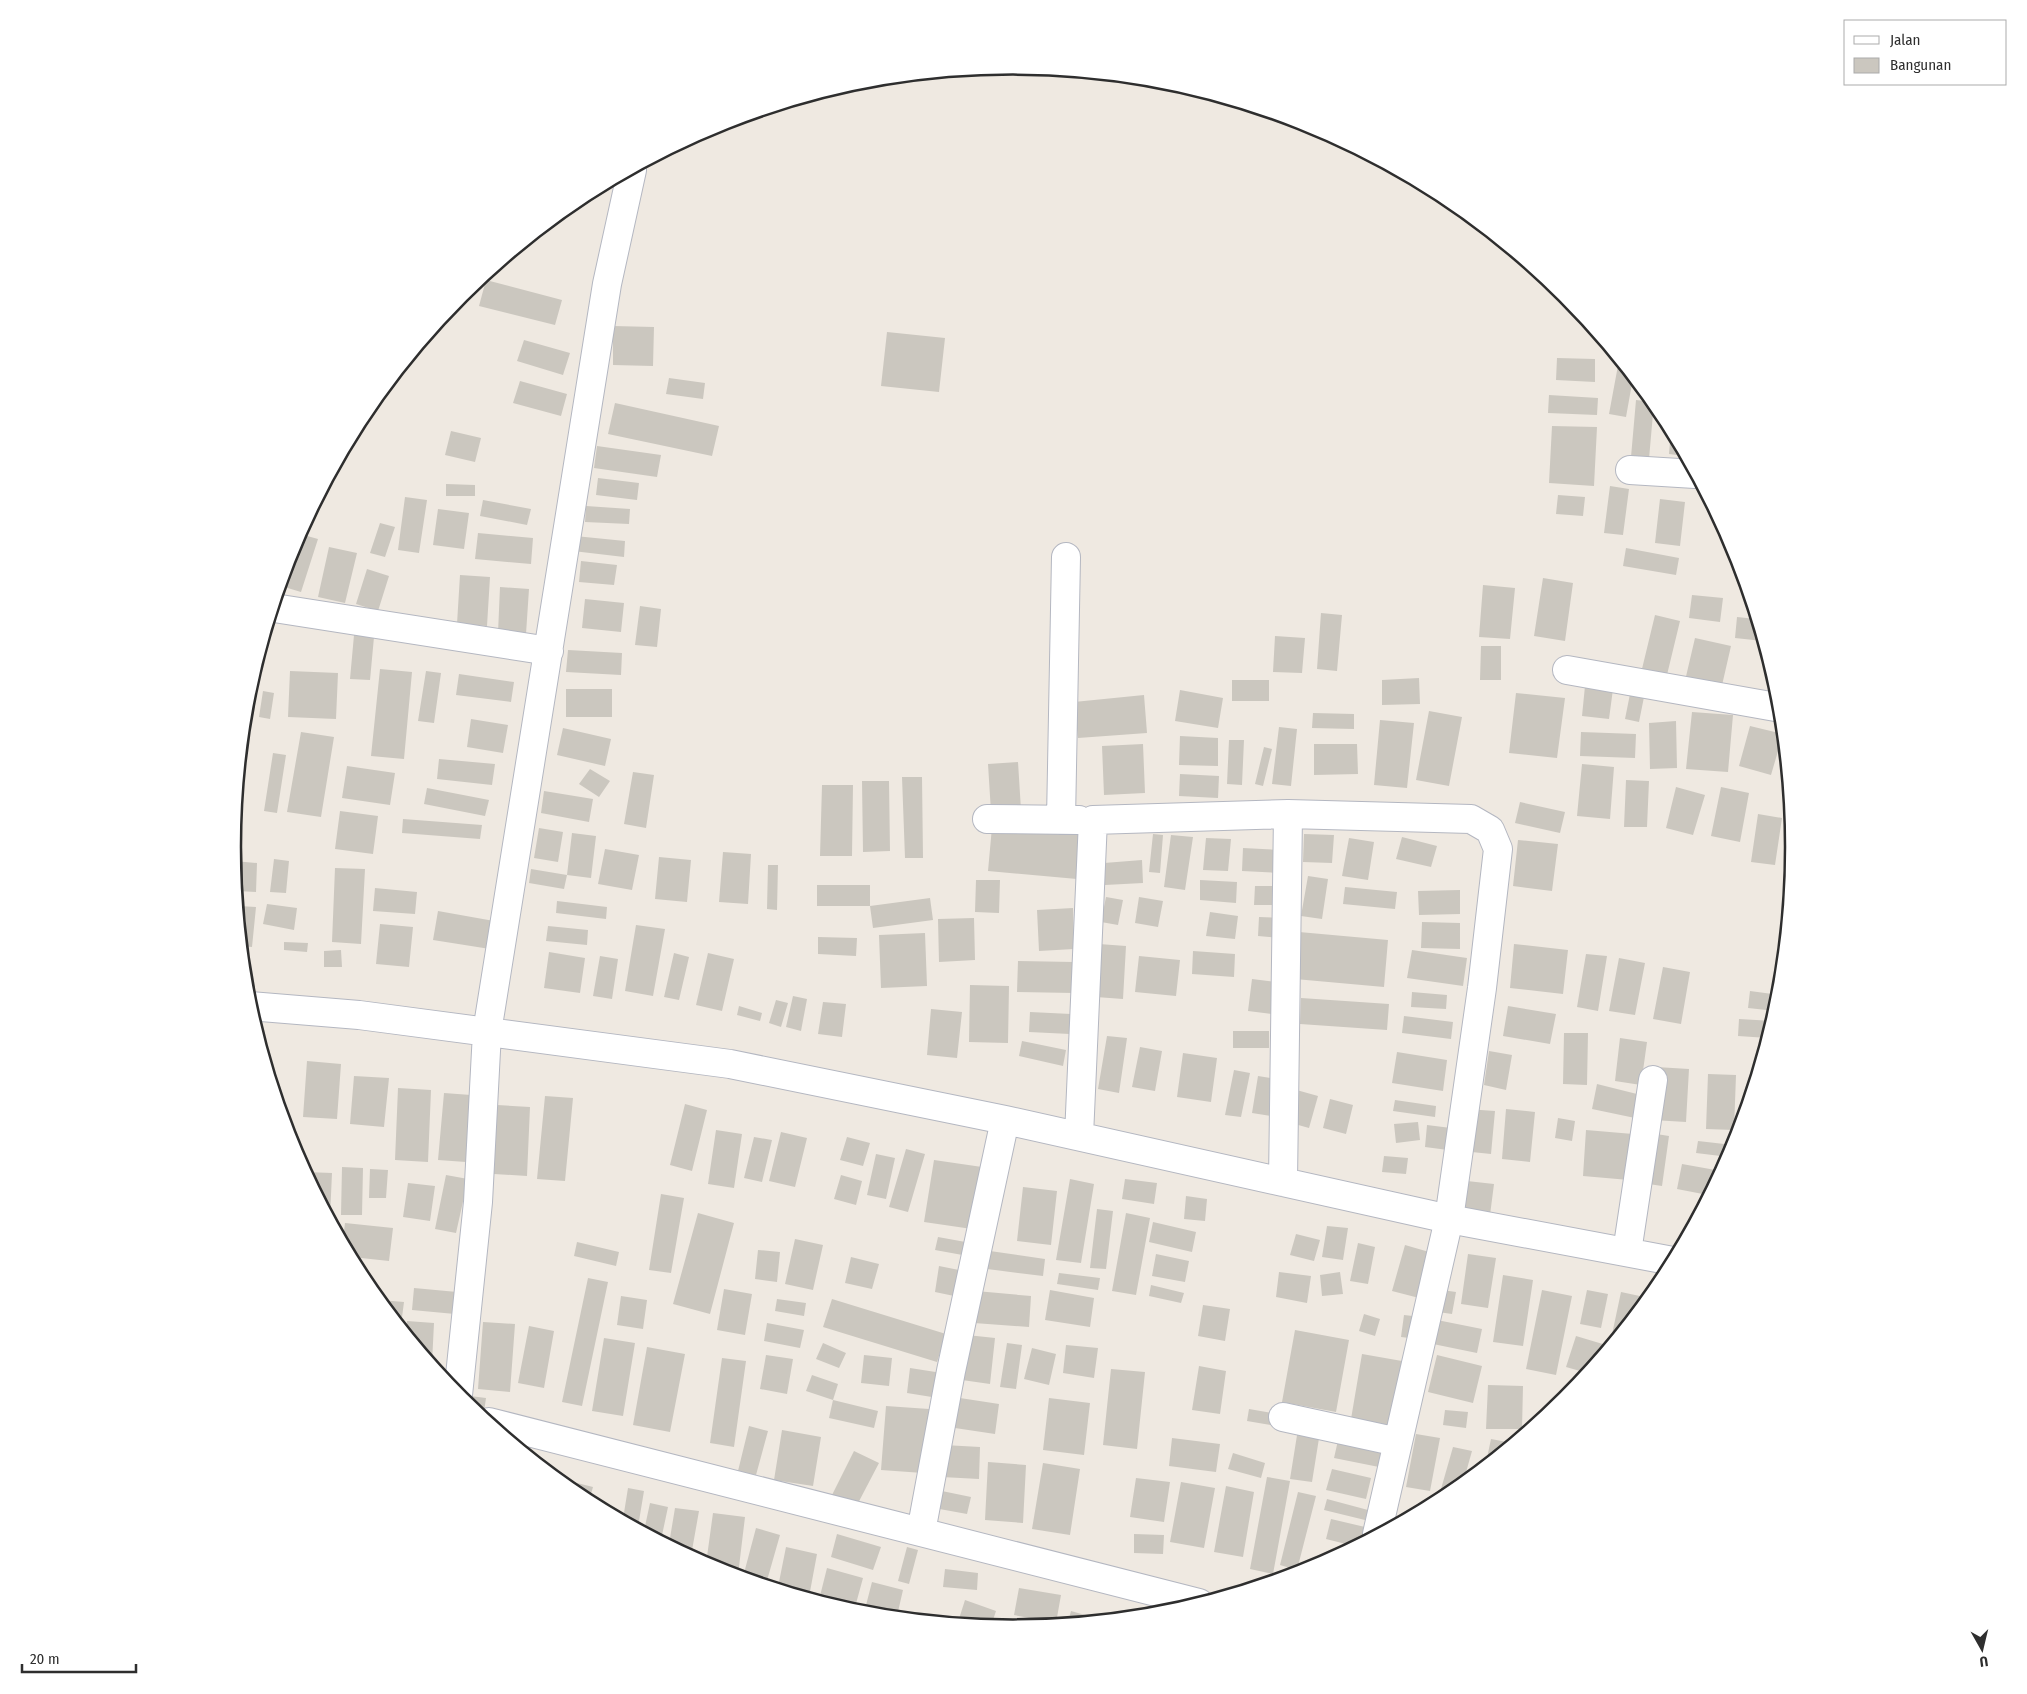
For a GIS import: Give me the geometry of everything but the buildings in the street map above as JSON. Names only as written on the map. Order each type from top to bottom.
[{"type":"street","points":[[459,1384],[478,1202],[487,1032],[608,284],[631,176]]},
{"type":"street","points":[[1630,470],[1689,474]]},
{"type":"street","points":[[1062,820],[1066,557]]},
{"type":"street","points":[[279,609],[549,651]]},
{"type":"street","points":[[1567,670],[1773,707]]},
{"type":"street","points":[[987,819],[1093,820],[1288,814],[1471,819],[1490,830],[1498,849],[1482,988],[1449,1218],[1379,1527]]},
{"type":"street","points":[[1283,1182],[1288,814]]},
{"type":"street","points":[[1079,1136],[1093,820]]},
{"type":"street","points":[[258,1007],[360,1015],[730,1064],[1005,1120],[1449,1218],[1665,1260]]},
{"type":"street","points":[[1627,1252],[1652,1080]]},
{"type":"street","points":[[921,1532],[952,1371],[1005,1120]]},
{"type":"street","points":[[1283,1417],[1398,1442]]},
{"type":"street","points":[[502,1425],[1185,1599]]}]
